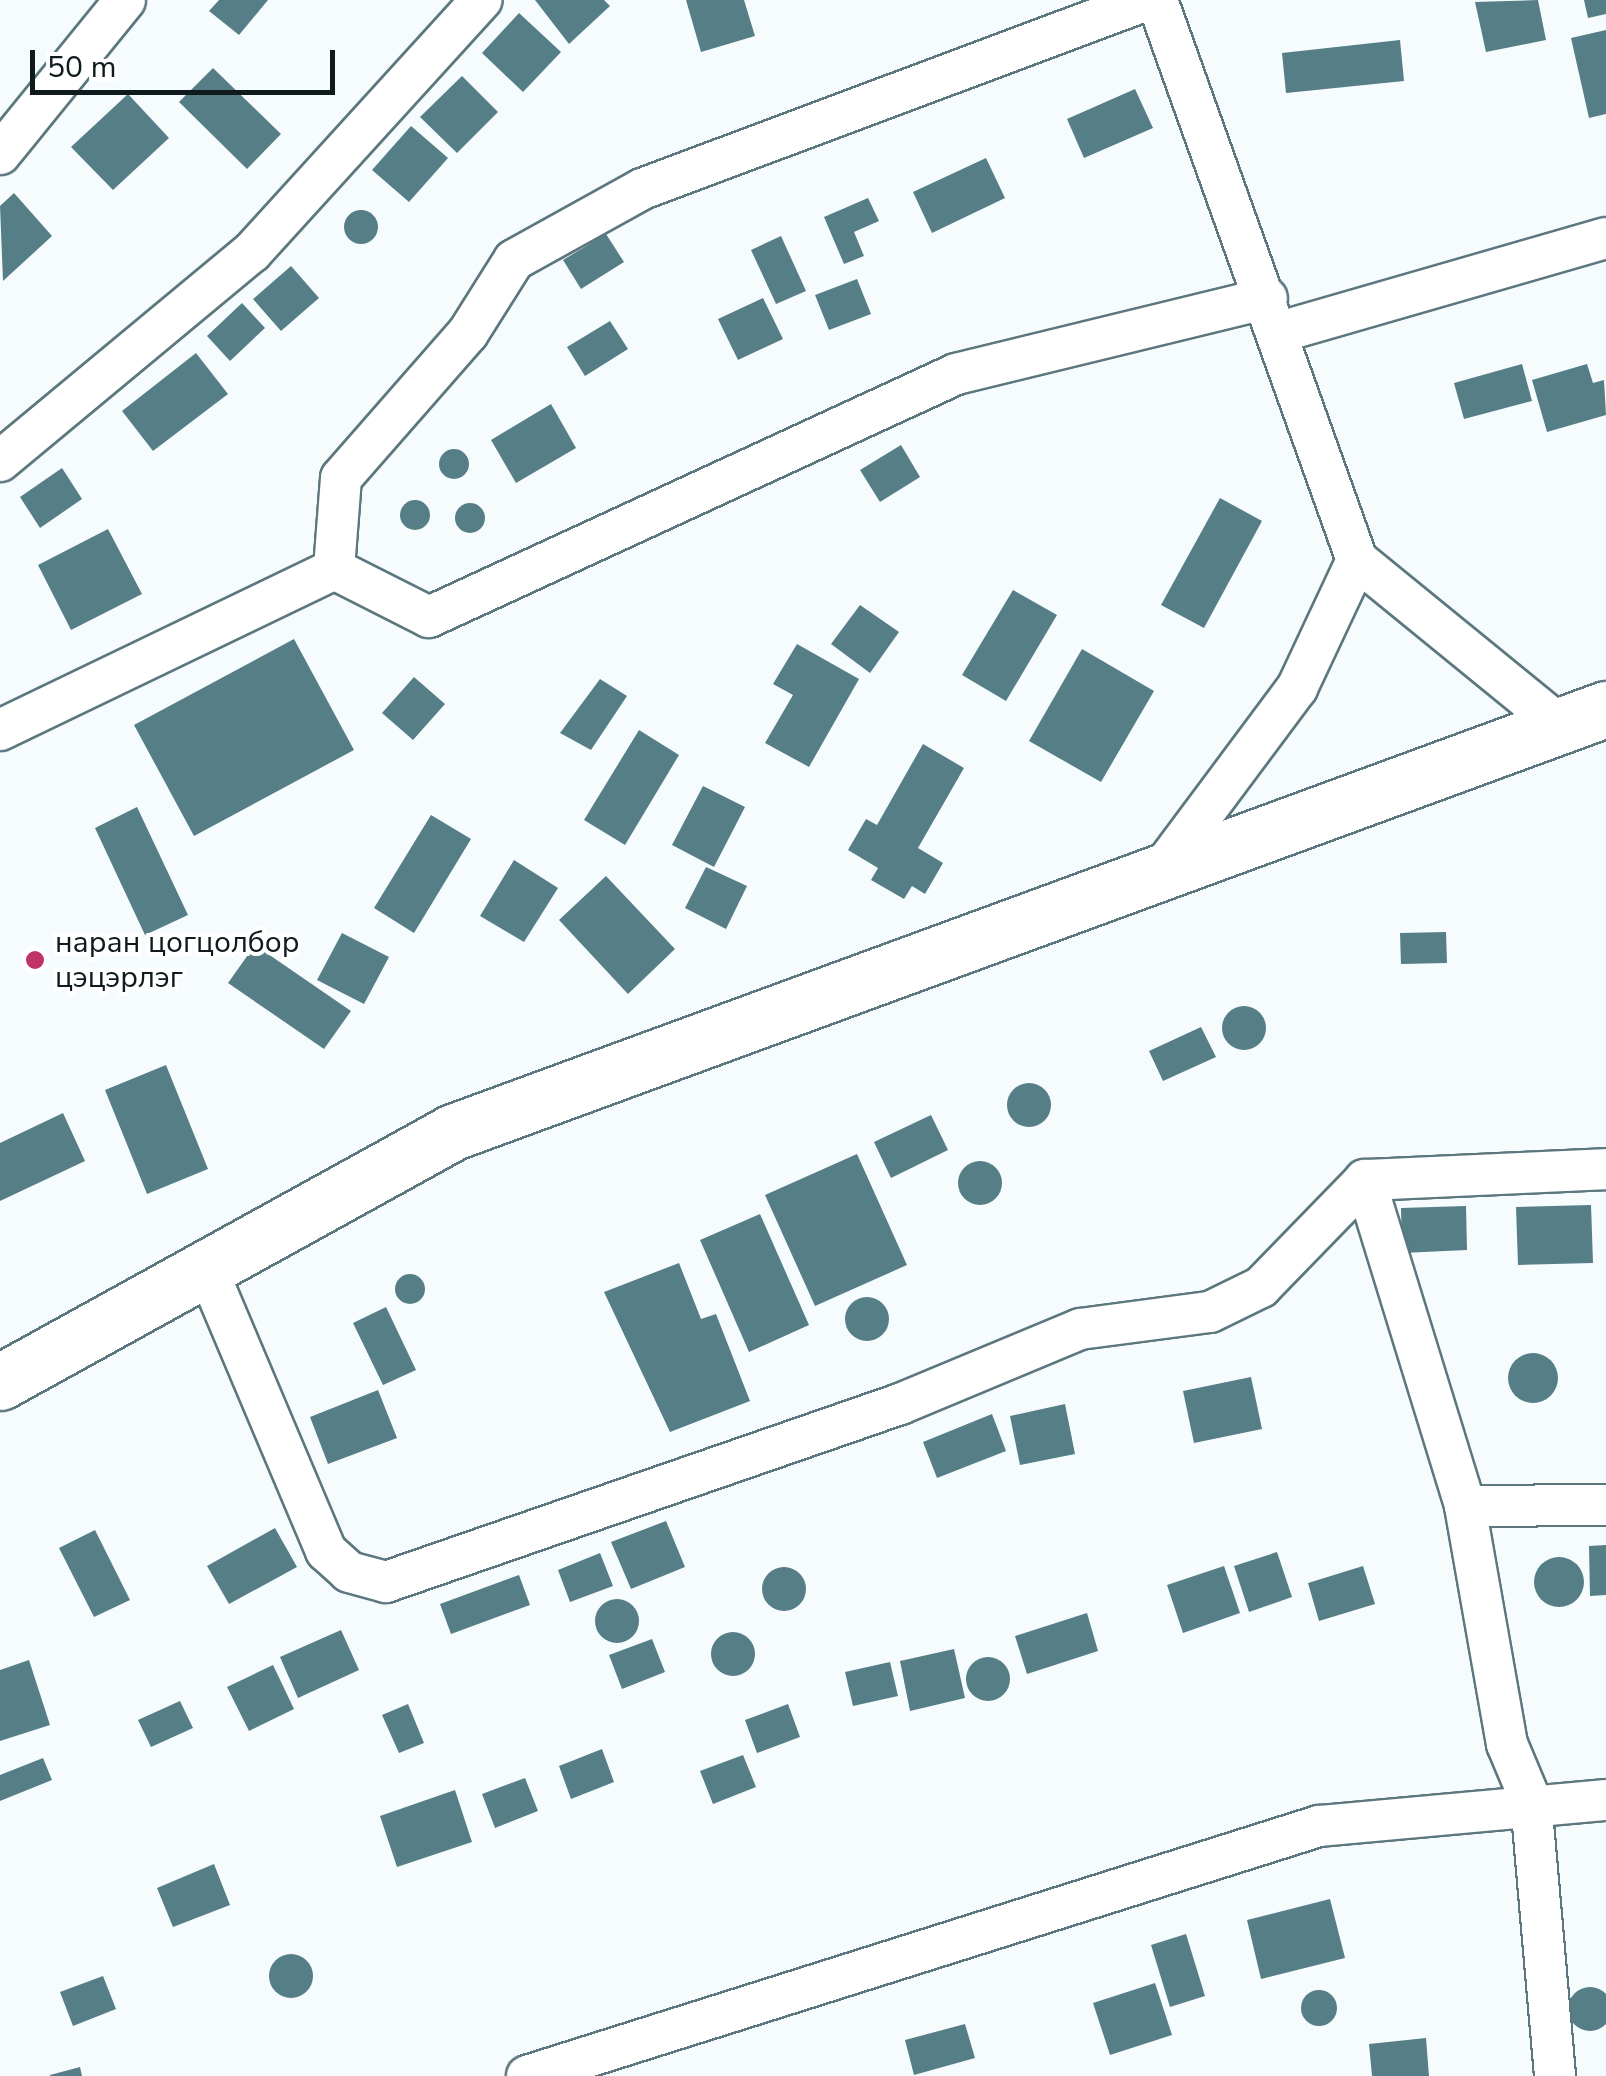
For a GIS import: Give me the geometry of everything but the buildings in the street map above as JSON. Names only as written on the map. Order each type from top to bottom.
[{"type":"main road","points":[[0,1382],[204,1262],[454,1132],[1583,717]]},
{"type":"street","points":[[0,154],[125,0]]},
{"type":"street","points":[[0,461],[252,252],[481,0]]},
{"type":"street","points":[[334,569],[341,478],[468,333],[514,260],[642,190],[1147,0]]},
{"type":"street","points":[[1157,0],[1273,315],[1357,560],[1583,717]]},
{"type":"street","points":[[334,569],[429,617],[956,374],[1273,315],[1606,238]]},
{"type":"street","points":[[1162,869],[1297,688],[1357,560]]},
{"type":"street","points":[[0,730],[334,569]]},
{"type":"street","points":[[204,1262],[326,1551],[349,1572],[386,1582],[900,1404],[1080,1329],[1210,1312],[1261,1286],[1365,1180],[1606,1169]]},
{"type":"street","points":[[1365,1180],[1466,1506],[1507,1744],[1531,1801],[1555,2076]]},
{"type":"street","points":[[1466,1506],[1606,1505]]},
{"type":"street","points":[[527,2076],[1319,1826],[1531,1801],[1606,1800]]},
{"type":"place","name":"наран цогцолбор цэцэрлэг","points":[[35,960]]}]
